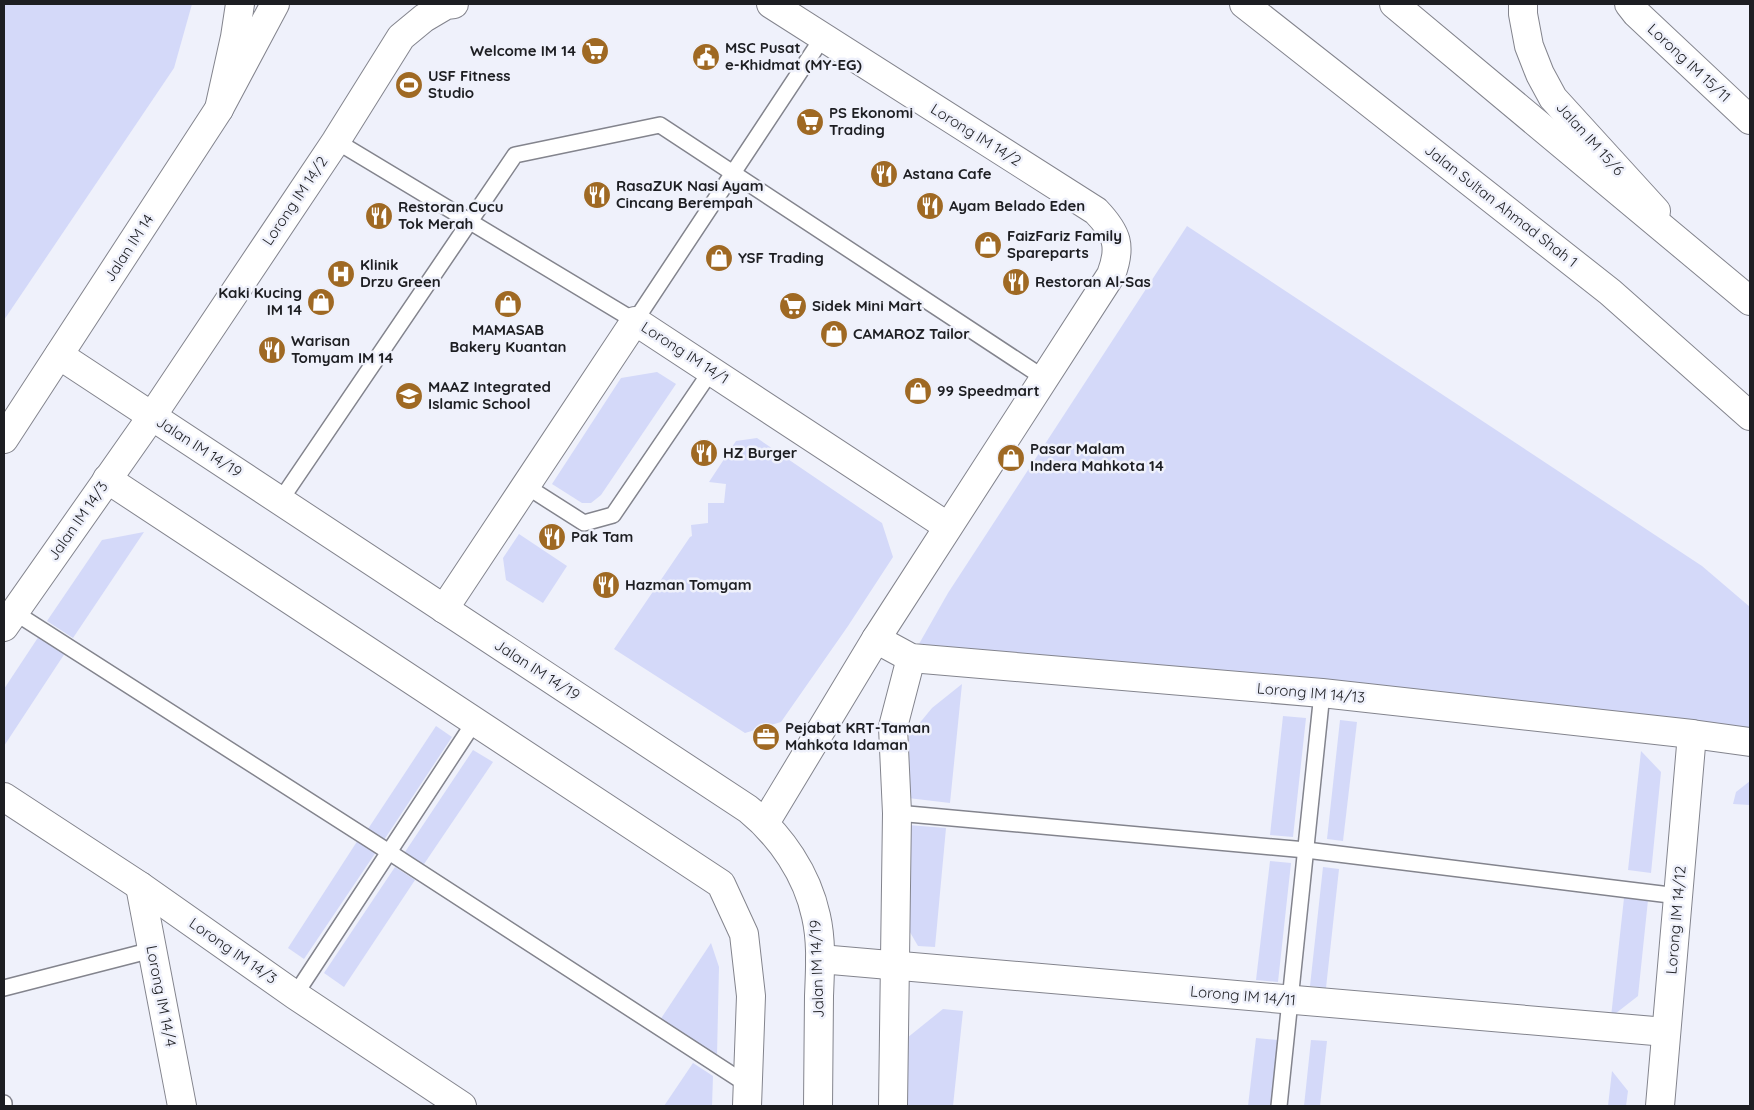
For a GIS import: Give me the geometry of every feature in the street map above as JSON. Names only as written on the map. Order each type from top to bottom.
[{"type":"street","points":[[219,108],[235,37],[240,4]]},
{"type":"street","name":"Jalan IM 14","points":[[248,54],[256,4]]},
{"type":"street","name":"Jalan IM 14","points":[[4,439],[219,108],[275,4]]},
{"type":"street","name":"Lorong IM 14/2","points":[[152,416],[336,141],[401,37],[424,18],[446,5],[454,4]]},
{"type":"street","name":"Lorong IM 14/2","points":[[765,823],[876,639],[1110,275],[1117,259],[1116,242],[1110,225],[1096,211],[771,4]]},
{"type":"street","name":"Jalan Sultan Ahmad Shah 1","points":[[1244,4],[1610,292],[1750,416]]},
{"type":"street","points":[[1394,4],[1750,301]]},
{"type":"street","name":"Jalan IM 15/6","points":[[1523,4],[1528,46],[1553,98],[1695,254]]},
{"type":"street","name":"Lorong IM 15/11","points":[[1629,4],[1636,13],[1750,120]]},
{"type":"street","name":"Lorong IM 14/1","points":[[444,609],[635,321],[948,526]]},
{"type":"street","name":"Jalan IM 14/19","points":[[59,355],[748,809],[765,823],[789,853],[796,866],[811,899],[817,922],[820,960],[818,1106]]},
{"type":"street","name":"Jalan IM 14/3","points":[[9,619],[152,416]]},
{"type":"street","points":[[107,479],[721,884],[744,934],[751,996],[747,1096]]},
{"type":"street","name":"Lorong IM 14/13","points":[[876,639],[911,658],[1322,693],[1750,742]]},
{"type":"street","points":[[893,1106],[897,814],[893,727],[911,658]]},
{"type":"street","name":"Lorong IM 14/12","points":[[1660,1106],[1692,734]]},
{"type":"street","name":"Lorong IM 14/3","points":[[4,797],[140,886],[295,995],[462,1106]]},
{"type":"street","name":"Lorong IM 14/4","points":[[140,886],[182,1106]]},
{"type":"street","name":"Lorong IM 14/11","points":[[820,960],[1666,1032]]},
{"type":"lane","points":[[336,141],[635,321],[823,37]]},
{"type":"lane","points":[[280,501],[515,155],[660,124],[1044,378]]},
{"type":"lane","points":[[526,486],[584,523],[613,515],[712,371]]},
{"type":"lane","points":[[9,619],[389,852],[747,1096]]},
{"type":"lane","points":[[1279,1106],[1322,693]]},
{"type":"lane","points":[[295,995],[475,721]]},
{"type":"lane","points":[[897,814],[1306,850],[1678,896]]},
{"type":"lane","points":[[4,988],[152,950]]},
{"type":"shaded area","points":[[4,4],[192,4],[174,68],[4,320]]},
{"type":"shaded area","points":[[1187,226],[1702,566],[1750,607],[1750,742],[911,658],[948,593]]},
{"type":"shaded area","points":[[657,372],[676,384],[601,495],[591,503],[582,503],[552,484],[621,378]]},
{"type":"shaded area","points":[[757,438],[882,523],[893,557],[848,626],[781,722],[745,733],[614,649],[692,536],[691,525],[708,523],[708,503],[724,503],[726,484],[709,482],[736,441]]},
{"type":"shaded area","points":[[144,532],[73,638],[47,621],[102,540]]},
{"type":"shaded area","points":[[519,534],[567,566],[543,603],[506,580],[503,558]]},
{"type":"shaded area","points":[[41,633],[67,650],[4,746],[4,689]]},
{"type":"shaded area","points":[[962,684],[950,803],[908,798],[909,736],[932,708]]},
{"type":"shaded area","points":[[1283,716],[1306,718],[1293,837],[1270,835]]},
{"type":"shaded area","points":[[1340,720],[1357,722],[1343,841],[1327,839]]},
{"type":"shaded area","points":[[436,726],[452,737],[382,843],[366,832]]},
{"type":"shaded area","points":[[473,750],[493,762],[422,867],[403,855]]},
{"type":"shaded area","points":[[1641,751],[1661,772],[1651,873],[1628,870]]},
{"type":"shaded area","points":[[1750,781],[1750,805],[1733,804],[1736,792]]},
{"type":"shaded area","points":[[908,825],[946,828],[935,947],[918,946],[907,927]]},
{"type":"shaded area","points":[[358,840],[376,852],[304,959],[288,948]]},
{"type":"shaded area","points":[[1270,861],[1291,863],[1278,982],[1256,980]]},
{"type":"shaded area","points":[[395,867],[415,880],[344,987],[324,973]]},
{"type":"shaded area","points":[[1323,867],[1339,869],[1326,988],[1310,986]]},
{"type":"shaded area","points":[[1624,898],[1648,900],[1638,996],[1611,1017]]},
{"type":"shaded area","points":[[711,943],[719,967],[717,1056],[660,1020]]},
{"type":"shaded area","points":[[943,1009],[963,1011],[953,1106],[906,1106],[907,1038]]},
{"type":"shaded area","points":[[1256,1038],[1278,1040],[1271,1106],[1248,1106]]},
{"type":"shaded area","points":[[1311,1040],[1327,1041],[1320,1106],[1304,1106]]},
{"type":"shaded area","points":[[693,1063],[713,1076],[712,1106],[664,1106]]},
{"type":"shaded area","points":[[1612,1071],[1628,1091],[1626,1106],[1608,1106]]},
{"type":"place","name":"Welcome IM 14","points":[[595,51]]},
{"type":"place","name":"MSC Pusat e-Khidmat (MY-EG)","points":[[706,57]]},
{"type":"place","name":"USF Fitness Studio","points":[[409,85]]},
{"type":"place","name":"PS Ekonomi Trading","points":[[810,122]]},
{"type":"place","name":"Astana Cafe","points":[[884,174]]},
{"type":"place","name":"RasaZUK Nasi Ayam Cincang Berempah","points":[[597,195]]},
{"type":"place","name":"Ayam Belado Eden","points":[[930,206]]},
{"type":"place","name":"Restoran Cucu Tok Merah","points":[[379,216]]},
{"type":"place","name":"FaizFariz Family Spareparts","points":[[988,245]]},
{"type":"place","name":"YSF Trading","points":[[719,258]]},
{"type":"place","name":"Klinik Drzu Green","points":[[341,274]]},
{"type":"place","name":"Restoran Al-Sas","points":[[1016,282]]},
{"type":"place","name":"Kaki Kucing IM 14","points":[[321,302]]},
{"type":"place","name":"MAMASAB Bakery Kuantan","points":[[508,304]]},
{"type":"place","name":"Sidek Mini Mart","points":[[793,306]]},
{"type":"place","name":"CAMAROZ Tailor","points":[[834,334]]},
{"type":"place","name":"Warisan Tomyam IM 14","points":[[272,350]]},
{"type":"place","name":"99 Speedmart","points":[[918,391]]},
{"type":"place","name":"MAAZ Integrated Islamic School","points":[[409,396]]},
{"type":"place","name":"HZ Burger","points":[[704,453]]},
{"type":"place","name":"Pasar Malam Indera Mahkota 14","points":[[1011,458]]},
{"type":"place","name":"Pak Tam","points":[[552,537]]},
{"type":"place","name":"Hazman Tomyam","points":[[606,585]]},
{"type":"place","name":"Pejabat KRT-Taman Mahkota Idaman","points":[[766,737]]}]
